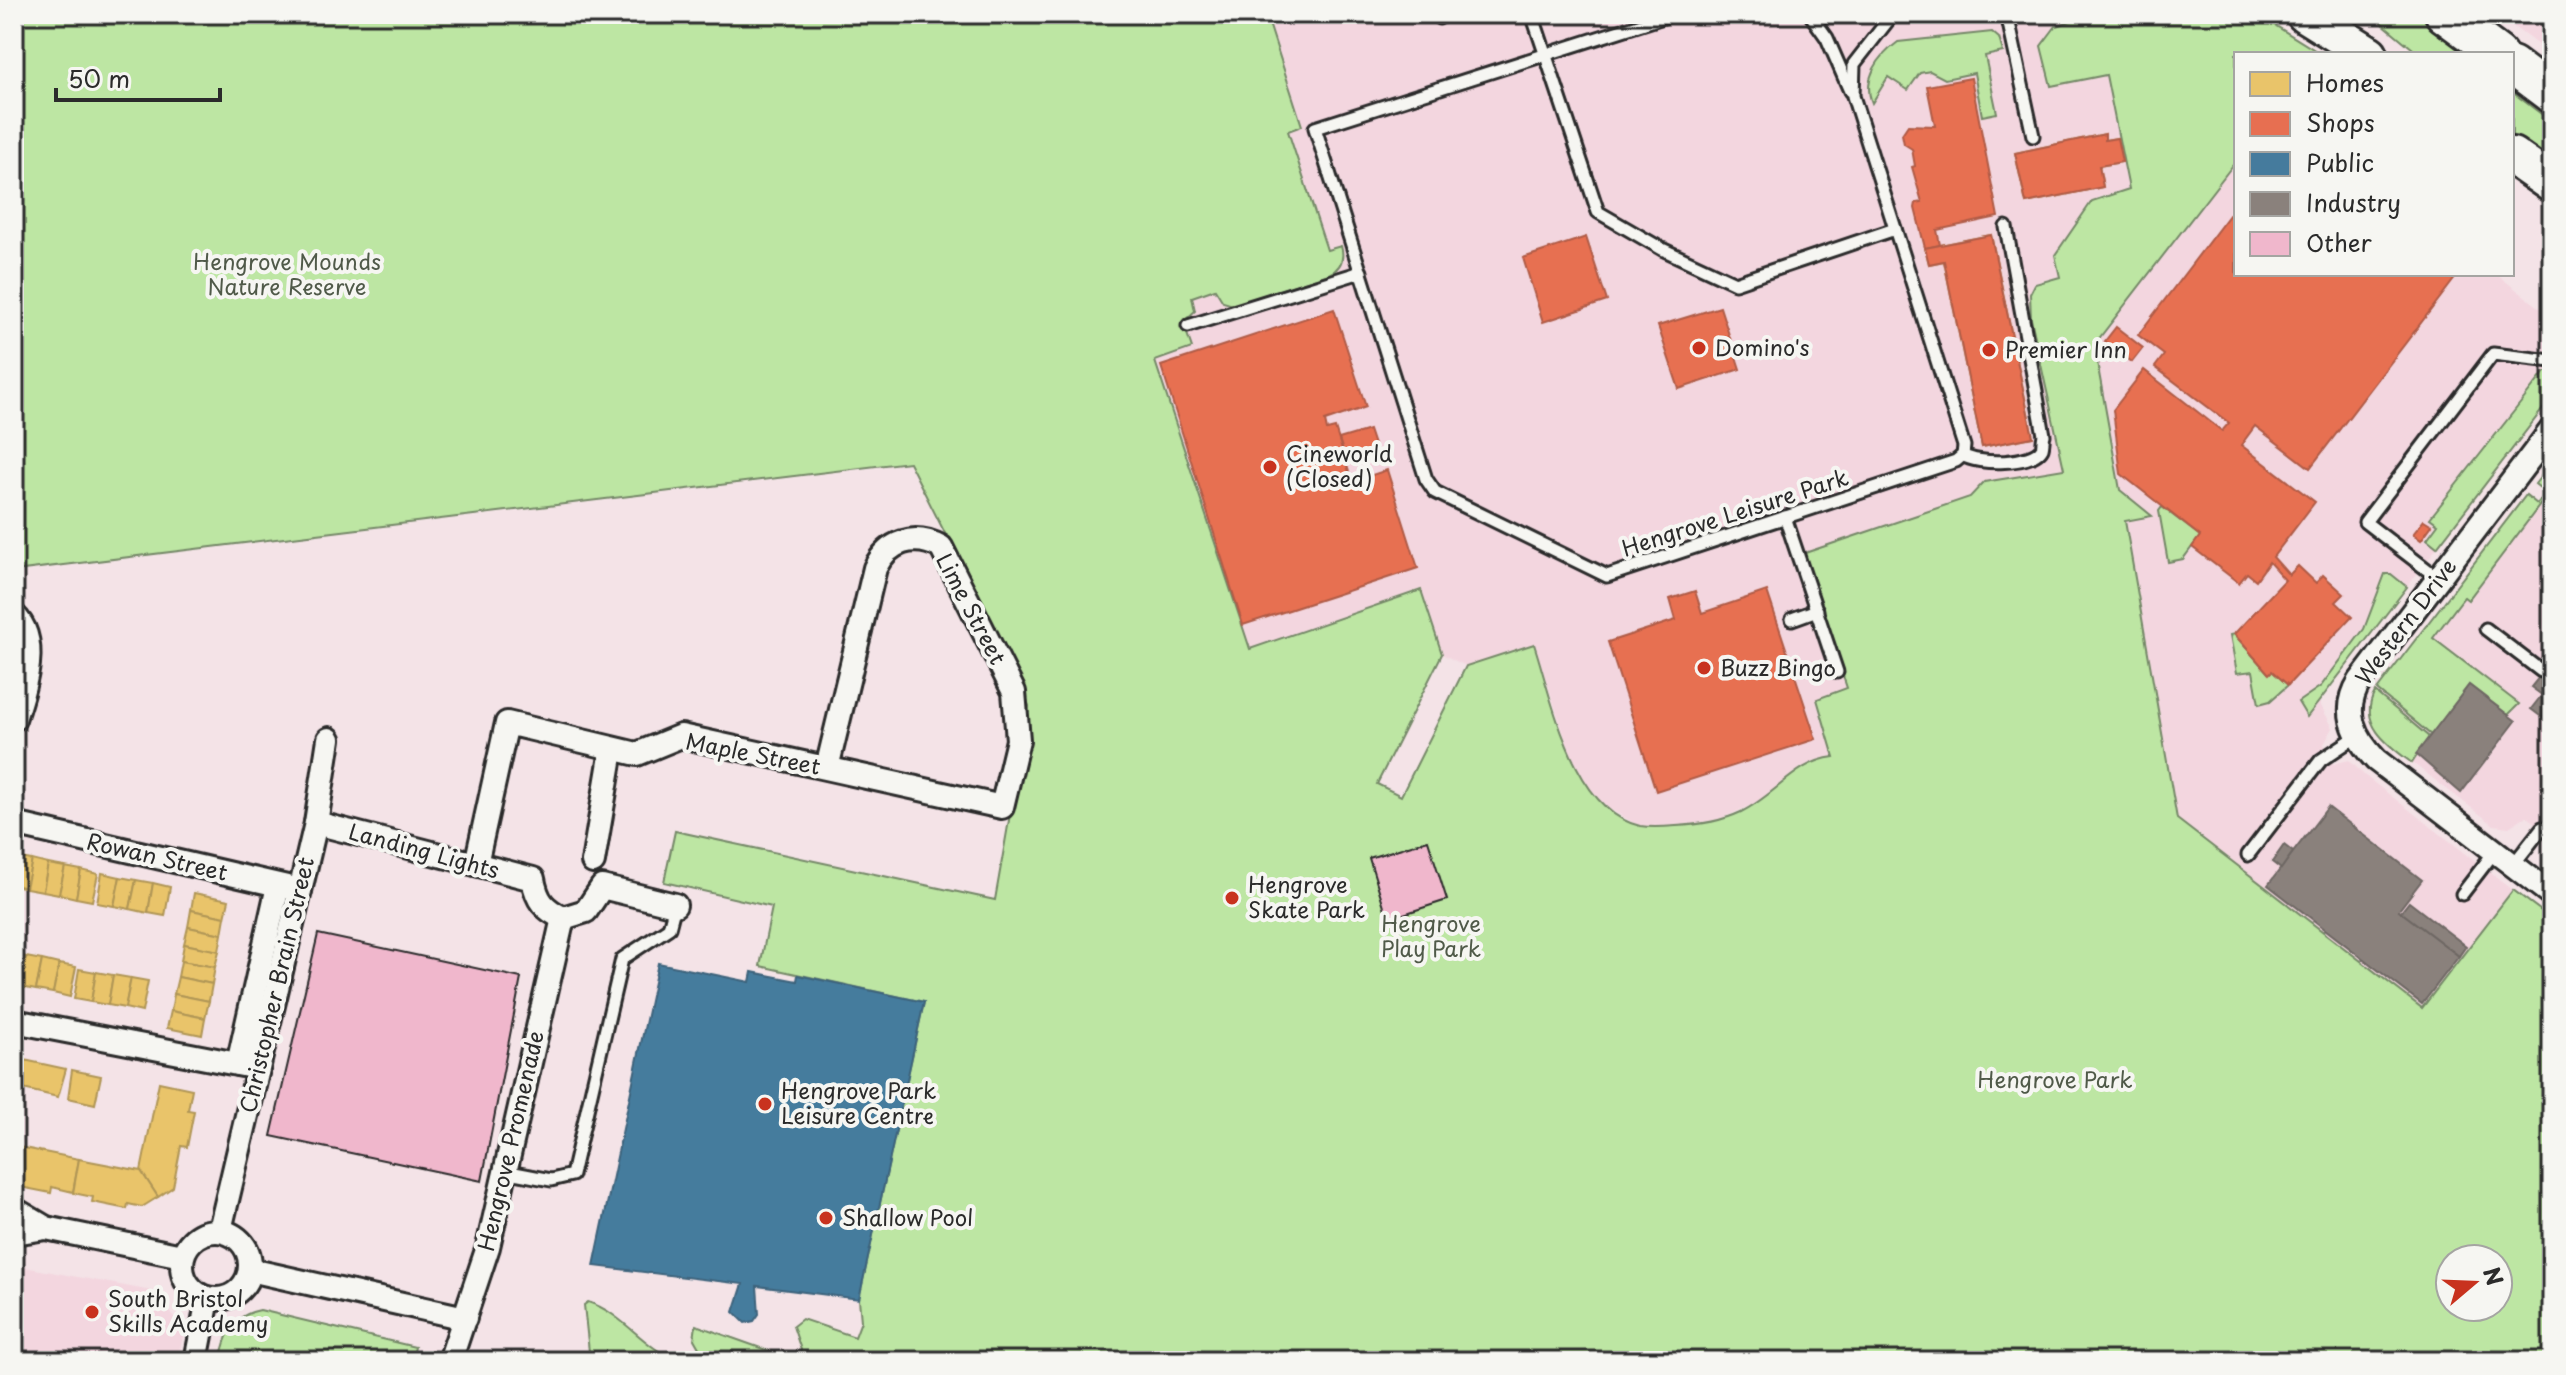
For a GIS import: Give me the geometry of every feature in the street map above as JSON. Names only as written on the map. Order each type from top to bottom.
[{"type":"highway","points":[[2305,14],[2366,52]]},
{"type":"highway","points":[[2348,14],[2375,52]]},
{"type":"highway","points":[[2444,14],[2495,52]]},
{"type":"highway","points":[[2514,66],[2552,95]]},
{"type":"highway","points":[[2514,157],[2552,184]]},
{"type":"street","name":"Western Drive","points":[[2357,736],[2350,709],[2354,690],[2552,429]]},
{"type":"street","name":"Lime Street","points":[[827,768],[875,568],[883,551],[917,538],[941,547],[1014,692],[1018,740],[1002,807]]},
{"type":"street","points":[[14,615],[23,623],[28,656],[24,686],[14,719]]},
{"type":"street","name":"Maple Street","points":[[476,864],[507,723],[637,754],[681,736],[1002,807]]},
{"type":"street","points":[[2357,736],[2376,760],[2552,895]]},
{"type":"street","name":"Christopher Brain Street","points":[[220,1230],[248,1066],[300,890],[316,823],[329,739]]},
{"type":"street","points":[[593,862],[612,750]]},
{"type":"street","name":"Landing Lights","points":[[316,823],[533,879],[536,897],[547,911],[563,918]]},
{"type":"street","name":"Rowan Street","points":[[14,824],[300,890]]},
{"type":"street","points":[[563,918],[586,911],[602,887],[675,905]]},
{"type":"street","points":[[14,1021],[248,1066],[276,895]]},
{"type":"street","name":"Hengrove Promenade","points":[[450,1361],[488,1247],[563,918]]},
{"type":"street","points":[[14,1209],[46,1228],[182,1256]]},
{"type":"street","points":[[14,1233],[46,1228]]},
{"type":"street","points":[[220,1230],[236,1236],[248,1251],[250,1270],[242,1288],[227,1298],[208,1299],[195,1293],[183,1276],[182,1256],[189,1243],[201,1233],[220,1230]]},
{"type":"street","points":[[250,1270],[465,1318]]},
{"type":"street","points":[[196,1361],[208,1299]]},
{"type":"lane","points":[[1532,14],[1598,212],[1662,249],[1735,283],[1895,229]]},
{"type":"lane","name":"Hengrove Leisure Park","points":[[1673,14],[1315,128],[1426,479],[1435,492],[1607,576],[1956,461],[1963,455]]},
{"type":"lane","points":[[1810,14],[1827,38],[1853,96],[1964,446],[1963,455],[1973,462],[1997,463],[2036,454],[2043,447],[2044,435],[2006,227]]},
{"type":"lane","points":[[1853,96],[1854,64],[1893,14]]},
{"type":"lane","points":[[2007,14],[2033,136]]},
{"type":"lane","points":[[1188,326],[1361,272]]},
{"type":"lane","points":[[2438,578],[2365,522],[2493,354],[2552,361]]},
{"type":"lane","points":[[1785,517],[1837,672]]},
{"type":"lane","points":[[1792,619],[1817,610]]},
{"type":"lane","points":[[2486,629],[2541,671],[2552,657]]},
{"type":"lane","points":[[2248,855],[2321,760],[2357,736]]},
{"type":"lane","points":[[2513,865],[2542,828]]},
{"type":"lane","points":[[2462,894],[2495,851]]},
{"type":"lane","points":[[504,1171],[551,1180],[572,1175],[622,959],[669,928],[675,905]]},
{"type":"shaded area","points":[[1100,14],[2092,14],[2074,21],[2106,75],[2129,190],[2098,197],[2060,277],[2040,281],[2032,287],[2031,319],[2064,469],[1984,482],[1971,497],[1847,689],[1834,757],[1800,768],[1758,802],[1718,820],[1688,826],[1639,826],[1601,804],[1574,765],[1534,644],[1466,666],[1442,654],[1421,590],[1216,662],[1086,336]]},
{"type":"shaded area","points":[[2496,14],[2552,14],[2552,55]]},
{"type":"shaded area","points":[[2234,164],[2234,276],[2499,276],[2552,317],[2552,397],[2319,702],[2333,728],[2324,744],[2333,764],[2349,760],[2364,775],[2513,890],[2423,1008],[2177,820],[2094,345]]},
{"type":"shaded area","points":[[2552,462],[2552,836],[2526,816],[2509,827],[2494,825],[2389,745],[2376,731],[2369,709],[2375,692],[2526,495],[2537,504],[2546,493],[2535,484]]},
{"type":"shaded area","name":"South Bristol Skills Academy","points":[[14,1265],[157,1292],[184,1332],[177,1361],[14,1361]]},
{"type":"green space","name":"Hengrove Park","points":[[14,14],[1266,14],[1302,126],[1288,131],[1327,250],[1341,246],[1341,263],[1329,274],[1233,305],[1223,302],[1215,289],[1192,297],[1195,311],[1183,322],[1192,348],[1155,361],[1250,649],[1421,590],[1442,654],[1377,784],[1401,796],[1466,666],[1534,644],[1558,722],[1582,776],[1598,799],[1617,816],[1640,826],[1658,827],[1701,824],[1734,815],[1808,765],[1834,757],[1817,699],[1847,688],[1802,554],[1970,497],[1984,482],[2064,469],[2031,319],[2030,294],[2035,284],[2060,277],[2055,255],[2092,201],[2129,189],[2106,75],[2051,86],[2041,46],[2056,26],[2091,14],[2257,14],[2318,52],[2234,52],[2234,164],[2094,345],[2120,490],[2152,516],[2125,521],[2177,819],[2422,1008],[2513,890],[2552,919],[2552,1361],[698,1361],[702,1353],[694,1339],[696,1325],[786,1357],[799,1355],[801,1350],[793,1326],[802,1319],[855,1337],[861,1321],[859,1299],[924,1002],[760,966],[772,907],[664,882],[675,831],[995,900],[1029,706],[1023,688],[909,462],[14,571]]},
{"type":"green space","points":[[2371,14],[2422,14],[2463,52],[2417,52]]},
{"type":"green space","points":[[1992,32],[1999,38],[2003,52],[1985,56],[1997,113],[1982,116],[1974,73],[1945,79],[1930,71],[1920,73],[1908,90],[1888,77],[1872,103],[1869,85],[1874,68],[1898,42]]},
{"type":"green space","points":[[2514,94],[2552,122],[2552,163],[2514,136]]},
{"type":"green space","points":[[2545,372],[2552,372],[2552,397],[2437,547],[2427,539],[2438,524],[2430,518]]},
{"type":"green space","points":[[2552,462],[2552,489],[2468,600],[2464,597],[2433,638],[2519,704],[2508,715],[2469,685],[2431,735],[2377,690],[2526,495],[2537,504],[2546,493],[2535,484]]},
{"type":"green space","points":[[2162,507],[2200,536],[2183,559],[2168,562],[2159,511]]},
{"type":"green space","points":[[2385,574],[2391,574],[2407,587],[2307,717],[2298,702],[2321,686],[2364,629]]},
{"type":"green space","points":[[2234,634],[2268,673],[2272,671],[2288,685],[2270,701],[2259,704],[2253,671],[2237,673],[2230,635]]},
{"type":"green space","points":[[2375,692],[2429,737],[2412,763],[2385,742],[2373,724],[2370,704]]},
{"type":"green space","points":[[588,1302],[612,1314],[654,1348],[678,1361],[590,1361],[584,1305]]},
{"type":"green space","points":[[260,1310],[415,1347],[412,1361],[220,1361],[231,1328],[243,1317]]},
{"type":"building: Homes","points":[[2105,134],[2105,140],[2117,138],[2122,162],[2099,166],[2103,187],[2026,203],[2015,153]]},
{"type":"building: Homes","name":"Premier Inn","points":[[1991,235],[2033,437],[1982,447],[1944,261],[1929,264],[1925,248]]},
{"type":"building: Homes","points":[[15,857],[32,860],[26,888],[14,885]]},
{"type":"building: Homes","points":[[32,860],[48,864],[43,891],[26,888]]},
{"type":"building: Homes","points":[[48,864],[65,867],[59,894],[43,891]]},
{"type":"building: Homes","points":[[65,867],[81,870],[76,898],[59,894]]},
{"type":"building: Homes","points":[[81,870],[98,874],[92,901],[76,898]]},
{"type":"building: Homes","points":[[102,873],[120,877],[114,906],[97,903]]},
{"type":"building: Homes","points":[[120,877],[136,880],[130,909],[114,906]]},
{"type":"building: Homes","points":[[136,880],[153,883],[148,913],[130,909]]},
{"type":"building: Homes","points":[[153,883],[170,887],[165,916],[148,913]]},
{"type":"building: Homes","points":[[194,893],[229,900],[225,917],[191,910]]},
{"type":"building: Homes","points":[[191,910],[225,917],[222,934],[188,927]]},
{"type":"building: Homes","points":[[188,927],[222,934],[219,951],[184,944]]},
{"type":"building: Homes","points":[[184,944],[219,951],[215,967],[181,961]]},
{"type":"building: Homes","points":[[14,954],[26,957],[20,987],[14,985]]},
{"type":"building: Homes","points":[[26,957],[42,960],[36,990],[20,987]]},
{"type":"building: Homes","points":[[42,960],[59,964],[53,993],[36,990]]},
{"type":"building: Homes","points":[[181,961],[215,967],[212,984],[178,977]]},
{"type":"building: Homes","points":[[59,964],[76,967],[70,997],[53,993]]},
{"type":"building: Homes","points":[[79,969],[96,972],[91,1002],[74,999]]},
{"type":"building: Homes","points":[[96,972],[113,975],[108,1005],[91,1002]]},
{"type":"building: Homes","points":[[113,975],[131,978],[125,1008],[108,1005]]},
{"type":"building: Homes","points":[[178,977],[212,984],[209,1001],[174,994]]},
{"type":"building: Homes","points":[[131,978],[148,981],[142,1012],[125,1008]]},
{"type":"building: Homes","points":[[174,994],[209,1001],[205,1018],[171,1011]]},
{"type":"building: Homes","points":[[171,1011],[205,1018],[202,1035],[167,1028]]},
{"type":"building: Homes","points":[[15,1058],[66,1069],[58,1097],[14,1087]]},
{"type":"building: Homes","points":[[72,1070],[101,1076],[95,1104],[68,1098]]},
{"type":"building: Homes","points":[[159,1082],[192,1089],[188,1110],[194,1111],[187,1147],[181,1146],[173,1187],[158,1197],[141,1171]]},
{"type":"building: Homes","points":[[14,1146],[79,1159],[73,1192],[52,1187],[51,1193],[15,1186]]},
{"type":"building: Homes","points":[[79,1159],[141,1171],[158,1197],[142,1207],[128,1204],[127,1209],[92,1202],[93,1197],[73,1193]]},
{"type":"building: Shops","points":[[1971,78],[1998,217],[1937,230],[1940,245],[1925,248],[1915,208],[1916,203],[1922,202],[1912,167],[1915,166],[1912,149],[1904,144],[1902,134],[1908,125],[1935,126],[1927,86]]},
{"type":"building: Shops","points":[[2105,134],[2105,140],[2117,138],[2122,162],[2099,166],[2103,187],[2026,203],[2015,153]]},
{"type":"building: Shops","points":[[2234,209],[2234,276],[2456,277],[2310,468],[2255,426],[2241,445],[2315,502],[2273,557],[2289,575],[2298,566],[2316,583],[2323,575],[2344,594],[2336,602],[2352,617],[2288,685],[2272,671],[2269,674],[2234,634],[2285,580],[2269,562],[2256,580],[2247,573],[2239,583],[2192,547],[2200,536],[2121,474],[2113,410],[2144,370],[2222,431],[2229,423],[2155,367],[2164,355],[2138,335]]},
{"type":"building: Shops","name":"Premier Inn","points":[[1991,235],[2033,437],[1982,447],[1944,261],[1929,264],[1925,248]]},
{"type":"building: Shops","points":[[1586,237],[1607,301],[1543,322],[1523,258]]},
{"type":"building: Shops","name":"Domino's","points":[[1720,307],[1740,369],[1679,389],[1658,326]]},
{"type":"building: Shops","name":"Cineworld (Closed)","points":[[1334,309],[1366,407],[1325,421],[1327,430],[1335,428],[1350,475],[1342,477],[1345,484],[1387,470],[1418,568],[1243,625],[1161,366]]},
{"type":"building: Shops","points":[[2116,327],[2143,348],[2132,362],[2105,341]]},
{"type":"building: Shops","points":[[1369,430],[1377,454],[1347,463],[1339,439]]},
{"type":"building: Shops","points":[[2424,520],[2432,525],[2421,540],[2413,534]]},
{"type":"building: Shops","name":"Buzz Bingo","points":[[1695,591],[1702,613],[1767,591],[1816,739],[1656,791],[1608,642],[1676,620],[1670,599]]},
{"type":"building: Public","name":"Hengrove Park Leisure Centre","points":[[658,963],[750,982],[752,972],[797,981],[798,975],[924,1002],[859,1299],[757,1286],[759,1314],[754,1321],[745,1323],[734,1312],[743,1284],[594,1266]]},
{"type":"building: Industry","points":[[2544,671],[2552,682],[2542,695],[2531,687]]},
{"type":"building: Industry","points":[[2552,682],[2552,725],[2531,709]]},
{"type":"building: Industry","points":[[2469,685],[2516,721],[2461,793],[2416,754]]},
{"type":"building: Industry","points":[[2328,807],[2422,880],[2399,910],[2459,956],[2422,1004],[2268,885]]},
{"type":"building: Industry","points":[[2284,845],[2293,852],[2281,869],[2272,862]]},
{"type":"building: Industry","points":[[2409,902],[2466,946],[2459,956],[2401,912]]},
{"type":"building: Other","points":[[1428,840],[1447,900],[1388,919],[1369,858]]},
{"type":"building: Other","points":[[318,934],[521,978],[482,1181],[271,1136]]},
{"type":"place","name":"Domino's","points":[[1699,348]]},
{"type":"place","name":"Premier Inn","points":[[1989,350]]},
{"type":"place","name":"Cineworld (Closed)","points":[[1270,467]]},
{"type":"place","name":"Buzz Bingo","points":[[1704,668]]},
{"type":"place","name":"Hengrove Skate Park","points":[[1232,898]]},
{"type":"place","name":"Hengrove Park Leisure Centre","points":[[765,1104]]},
{"type":"place","name":"Shallow Pool","points":[[826,1218]]},
{"type":"place","name":"South Bristol Skills Academy","points":[[92,1312]]},
{"type":"park label","name":"Hengrove Mounds Nature Reserve","points":[[287,274]]},
{"type":"park label","name":"Hengrove Play Park","points":[[1431,936]]}]
